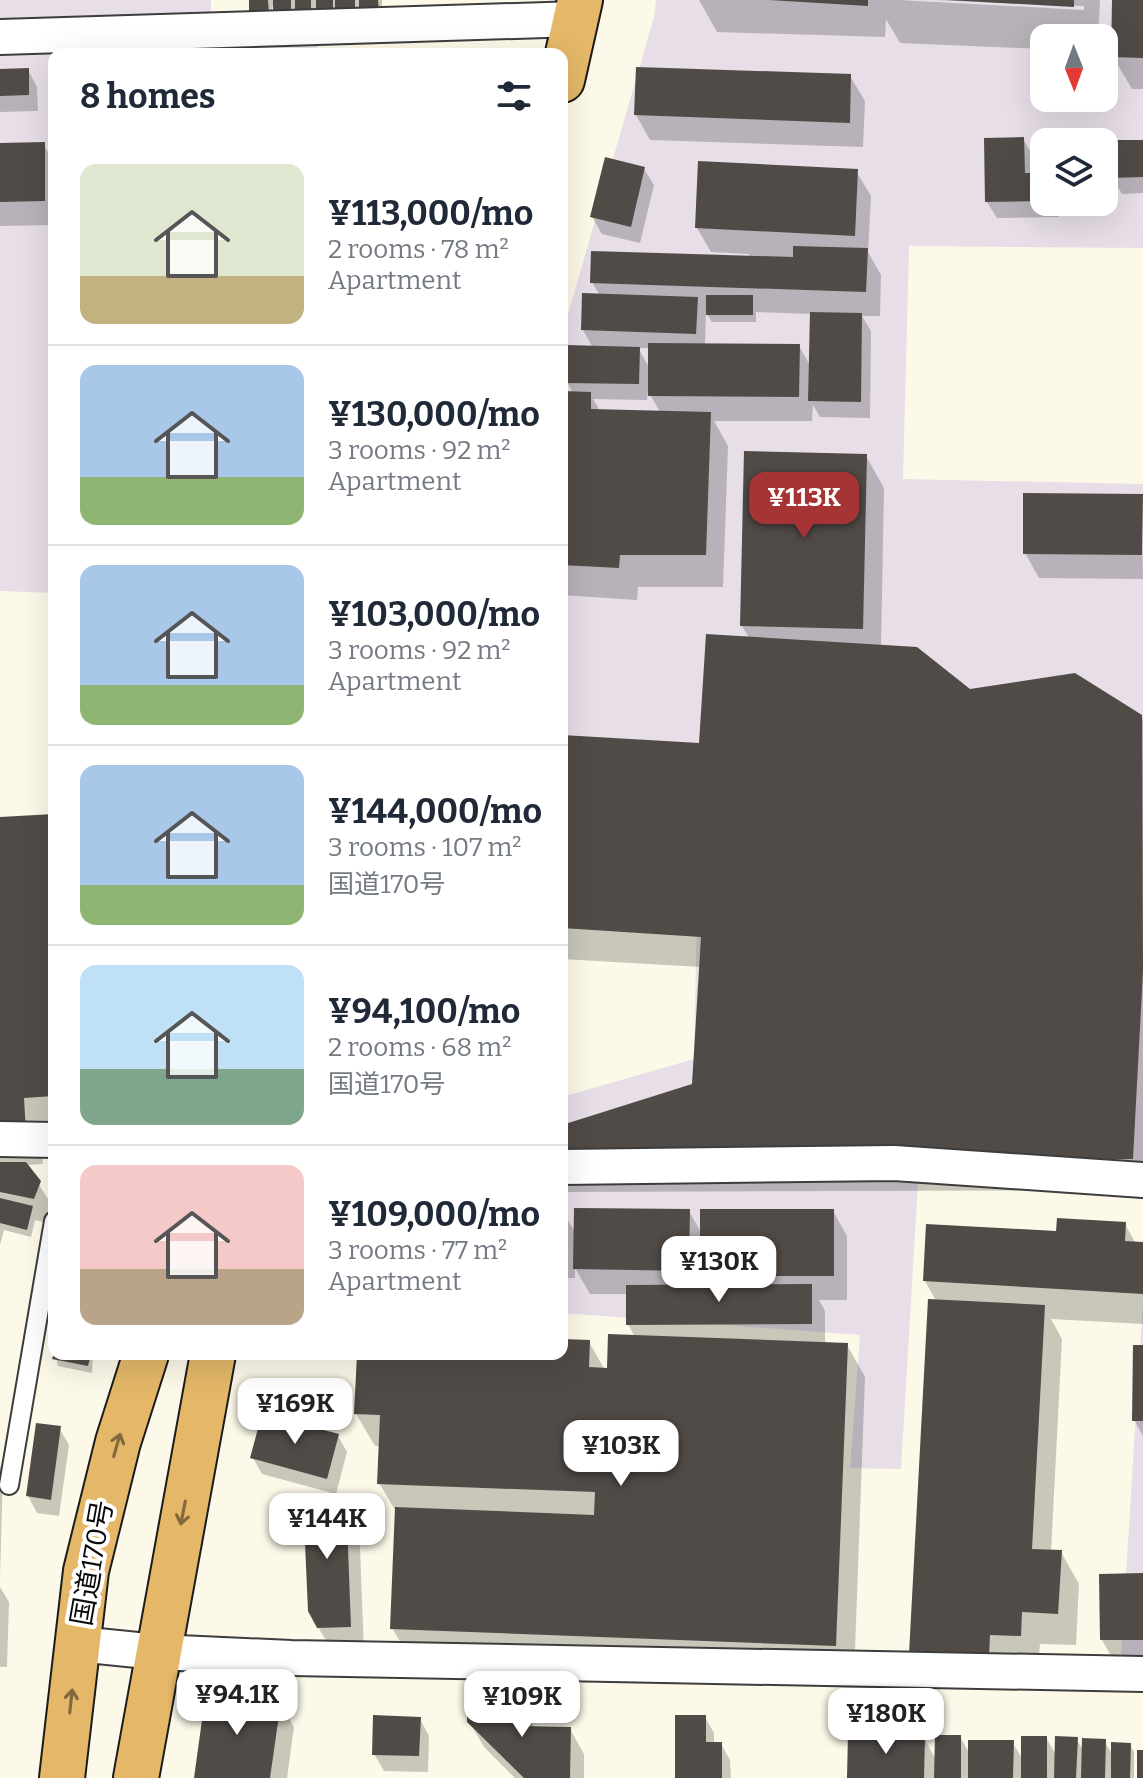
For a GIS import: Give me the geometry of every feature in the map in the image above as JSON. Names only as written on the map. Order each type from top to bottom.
[{"type":"highway","points":[[568,54],[578,10]]},
{"type":"highway","name":"国道170号","points":[[62,1778],[86,1571],[104,1492],[144,1360]]},
{"type":"highway","points":[[136,1778],[212,1360]]},
{"type":"street","points":[[0,37],[227,14],[578,10]]},
{"type":"street","points":[[0,1139],[48,1140]]},
{"type":"street","points":[[568,1167],[894,1163],[1143,1180]]},
{"type":"street","points":[[78,1644],[157,1652],[318,1659],[1143,1674]]},
{"type":"lane","points":[[9,1485],[48,1256]]},
{"type":"shaded area","points":[[0,0],[211,0],[211,17],[0,22]]},
{"type":"shaded area","points":[[656,0],[1143,0],[1143,248],[909,246],[903,479],[1143,484],[1143,1180],[568,1159],[568,1095],[694,1059],[697,915],[568,897],[568,314],[654,17]]},
{"type":"shaded area","points":[[318,41],[317,48],[48,48],[48,593],[0,591],[0,46]]},
{"type":"shaded area","points":[[568,1175],[918,1183],[901,1469],[850,1468],[860,1335],[568,1313]]},
{"type":"shaded area","points":[[1143,1301],[1143,1660],[1121,1654]]},
{"type":"building","points":[[249,0],[268,0],[269,14],[249,13]]},
{"type":"building","points":[[273,0],[291,0],[291,13],[273,13]]},
{"type":"building","points":[[295,0],[311,0],[311,13],[295,14]]},
{"type":"building","points":[[316,0],[333,0],[333,13],[316,13]]},
{"type":"building","points":[[335,0],[355,0],[355,13],[335,14]]},
{"type":"building","points":[[359,0],[378,0],[379,13],[359,13]]},
{"type":"building","points":[[769,0],[868,0],[868,6]]},
{"type":"building","points":[[947,0],[1074,0],[1074,7]]},
{"type":"building","points":[[1112,0],[1143,0],[1143,58],[1118,57],[1118,24],[1112,24]]},
{"type":"building","points":[[636,67],[851,74],[850,123],[634,115]]},
{"type":"building","points":[[29,68],[29,95],[0,96],[0,69]]},
{"type":"building","points":[[1024,137],[1025,173],[1030,173],[1030,201],[985,202],[984,138]]},
{"type":"building","points":[[1118,140],[1143,140],[1143,177],[1118,178]]},
{"type":"building","points":[[45,142],[45,201],[0,202],[0,143]]},
{"type":"building","points":[[605,157],[645,167],[631,227],[590,217]]},
{"type":"building","points":[[698,161],[858,169],[855,236],[695,228]]},
{"type":"building","points":[[793,246],[868,248],[866,292],[590,283],[591,251],[793,257]]},
{"type":"building","points":[[582,293],[698,297],[696,334],[581,330]]},
{"type":"building","points":[[706,295],[753,295],[753,315],[706,315]]},
{"type":"building","points":[[810,312],[862,313],[861,402],[808,401]]},
{"type":"building","points":[[648,343],[800,344],[799,397],[648,396]]},
{"type":"building","points":[[568,345],[640,347],[639,384],[568,383]]},
{"type":"building","points":[[568,391],[591,392],[591,409],[711,412],[706,555],[620,555],[619,568],[568,565]]},
{"type":"building","points":[[744,451],[867,454],[863,629],[740,626]]},
{"type":"building","points":[[1023,493],[1143,494],[1142,555],[1023,554]]},
{"type":"building","points":[[706,634],[917,647],[970,689],[1075,673],[1142,715],[1143,971],[1133,1159],[568,1161],[568,1123],[692,1084],[701,937],[568,928],[568,735],[699,743]]},
{"type":"building","points":[[48,814],[48,1096],[24,1098],[26,1133],[0,1134],[0,817]]},
{"type":"building","points":[[0,1162],[26,1162],[41,1181],[34,1199],[0,1192]]},
{"type":"building","points":[[0,1198],[33,1206],[27,1230],[0,1223]]},
{"type":"building","points":[[574,1208],[690,1209],[689,1271],[573,1269]]},
{"type":"building","points":[[700,1209],[834,1209],[834,1276],[700,1276]]},
{"type":"building","points":[[1057,1218],[1126,1222],[1125,1241],[1143,1242],[1143,1294],[923,1281],[926,1224],[1056,1231]]},
{"type":"building","points":[[812,1284],[812,1324],[626,1325],[626,1285]]},
{"type":"building","points":[[928,1299],[1045,1305],[1032,1549],[1062,1550],[1058,1614],[1022,1612],[1021,1636],[990,1635],[989,1658],[909,1654]]},
{"type":"building","points":[[608,1334],[848,1343],[836,1646],[390,1629],[395,1507],[594,1515],[595,1492],[377,1484],[380,1415],[354,1414],[357,1360],[568,1360],[568,1339],[590,1340],[589,1367],[607,1368]]},
{"type":"building","points":[[1133,1345],[1143,1345],[1143,1421],[1132,1421]]},
{"type":"building","points":[[57,1360],[90,1360],[88,1366]]},
{"type":"building","points":[[262,1414],[339,1434],[327,1479],[250,1458]]},
{"type":"building","points":[[36,1423],[61,1426],[51,1500],[26,1496]]},
{"type":"building","points":[[346,1496],[351,1627],[317,1628],[308,1611],[303,1498]]},
{"type":"building","points":[[1143,1573],[1143,1640],[1100,1640],[1099,1574]]},
{"type":"building","points":[[206,1691],[281,1701],[270,1778],[194,1778]]},
{"type":"building","points":[[467,1699],[521,1700],[520,1726],[571,1727],[570,1778],[524,1778],[467,1722]]},
{"type":"building","points":[[373,1715],[421,1717],[419,1756],[372,1755]]},
{"type":"building","points":[[675,1715],[706,1715],[706,1742],[722,1742],[722,1778],[675,1778]]},
{"type":"building","points":[[848,1734],[925,1736],[924,1778],[847,1778]]},
{"type":"building","points":[[935,1735],[961,1735],[961,1778],[934,1778]]},
{"type":"building","points":[[1021,1736],[1047,1736],[1047,1778],[1021,1778]]},
{"type":"building","points":[[1055,1736],[1078,1737],[1076,1778],[1054,1778]]},
{"type":"building","points":[[1082,1738],[1106,1739],[1105,1778],[1081,1778]]},
{"type":"building","points":[[968,1740],[1014,1740],[1013,1778],[968,1778]]},
{"type":"building","points":[[1111,1742],[1131,1743],[1130,1778],[1111,1778]]},
{"type":"building","points":[[1137,1750],[1143,1750],[1143,1778],[1137,1778]]}]
